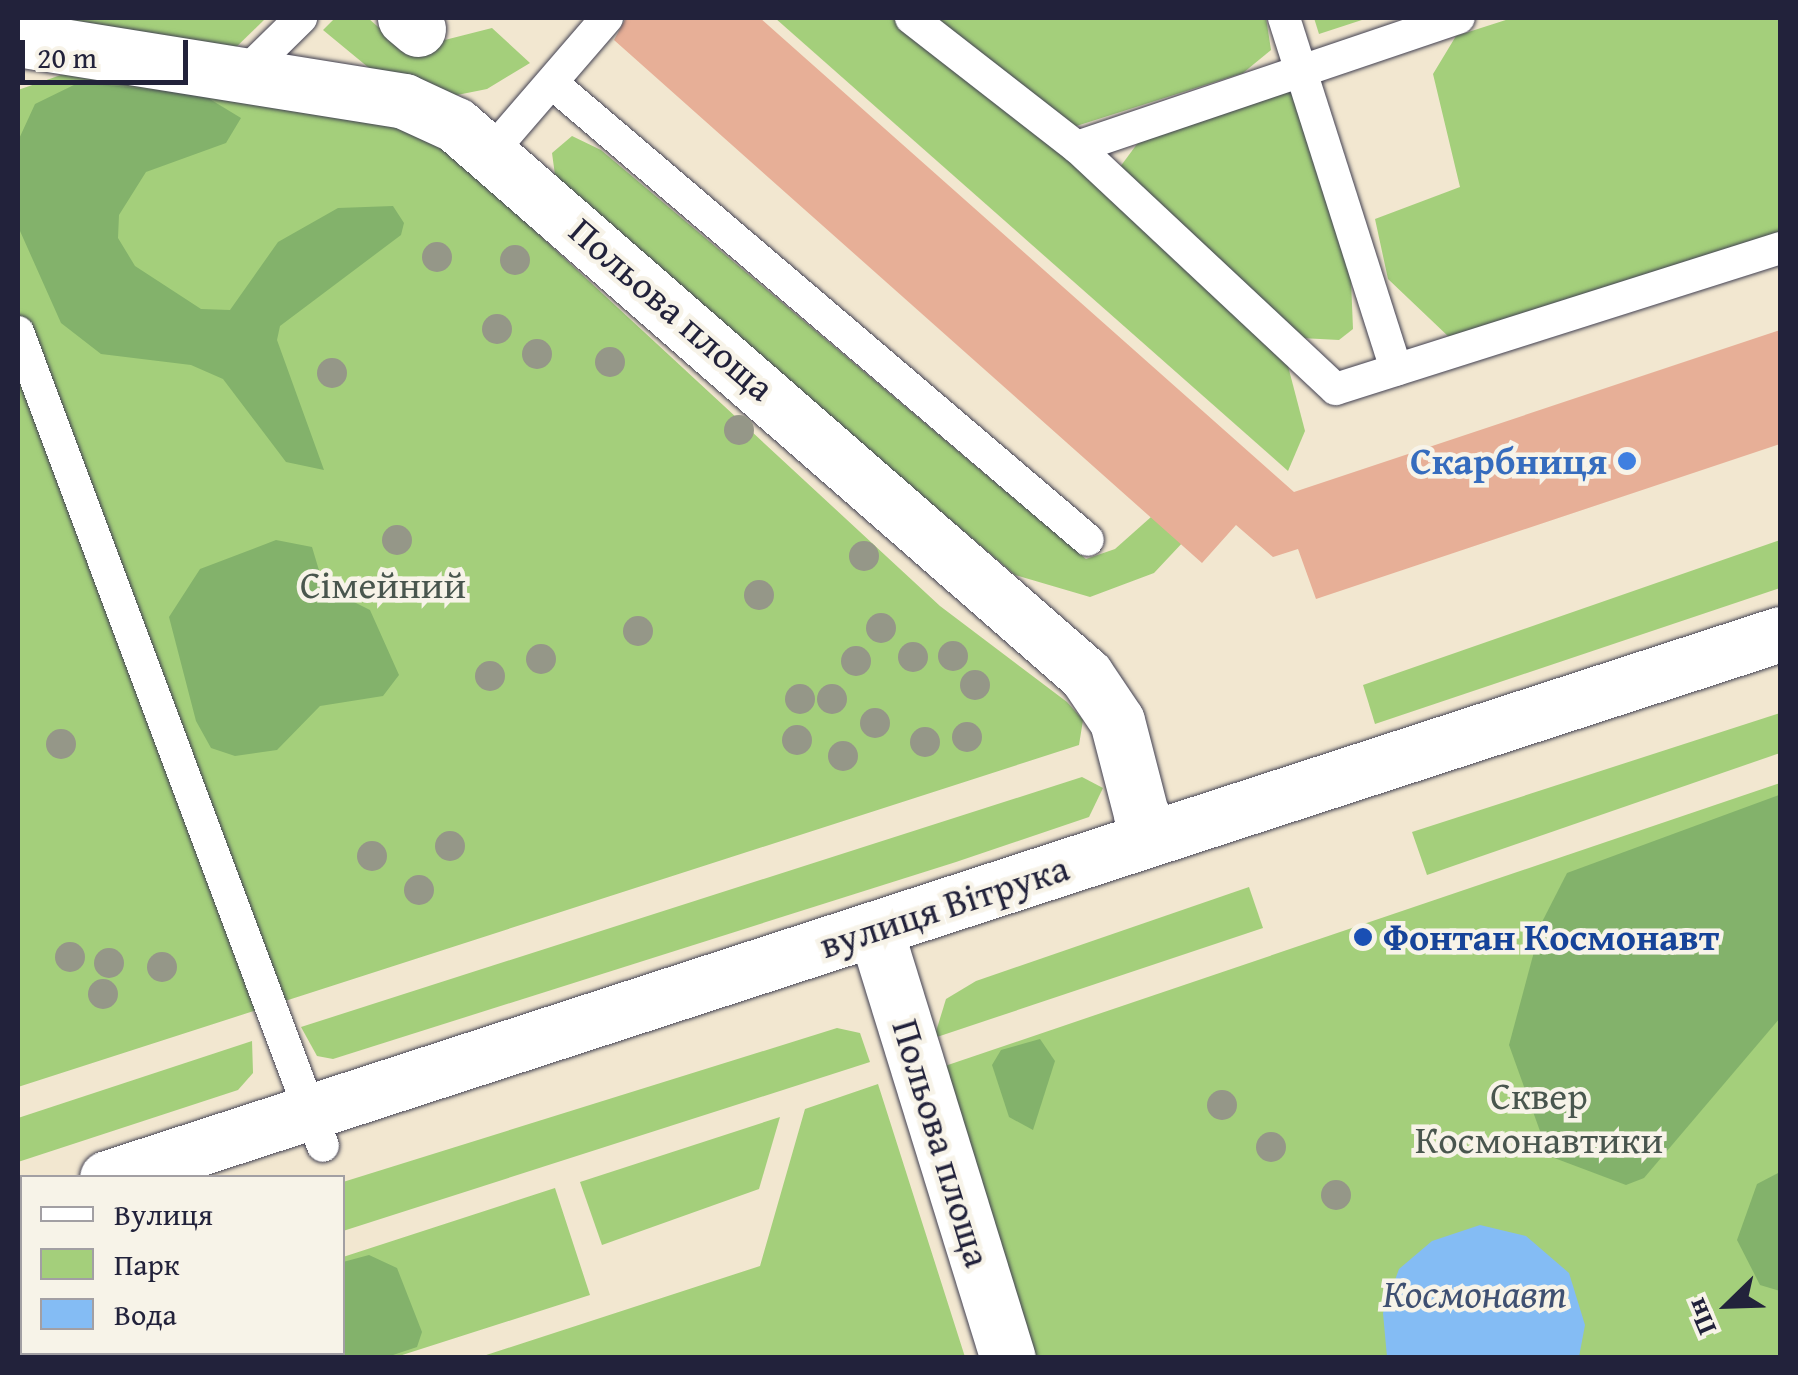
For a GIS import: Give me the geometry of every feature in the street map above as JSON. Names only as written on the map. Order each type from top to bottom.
[{"type":"main road","name":"Польова площа","points":[[18,39],[404,101],[492,151],[1086,675],[1118,721],[1140,814],[1157,836]]},
{"type":"main road","name":"вулиця Вітрука","points":[[882,946],[1157,836],[1780,634]]},
{"type":"main road","name":"вулиця Вітрука","points":[[120,1175],[316,1128],[882,946],[1780,671]]},
{"type":"main road","name":"Польова площа","points":[[882,946],[1008,1358]]},
{"type":"main road","name":"вулиця Вітрука","points":[[231,1175],[316,1128]]},
{"type":"lane","points":[[242,76],[301,18]]},
{"type":"lane","points":[[492,151],[607,18]]},
{"type":"lane","points":[[911,18],[1078,146],[1336,389],[1780,248]]},
{"type":"lane","points":[[1284,18],[1396,370]]},
{"type":"lane","points":[[1078,146],[1458,18]]},
{"type":"lane","points":[[552,83],[1088,540]]},
{"type":"lane","points":[[18,332],[316,1128]]},
{"type":"green space","points":[[18,18],[266,18],[227,56]]},
{"type":"green space","points":[[335,18],[368,18],[385,33],[429,44],[492,28],[530,63],[487,89],[442,98],[386,82],[323,30]]},
{"type":"green space","points":[[775,18],[897,18],[1066,151],[1288,366],[1305,431],[1288,471]]},
{"type":"green space","points":[[925,18],[1266,18],[1271,50],[1243,73],[1067,129]]},
{"type":"green space","points":[[1314,18],[1368,18],[1319,34]]},
{"type":"green space","points":[[1512,18],[1780,18],[1780,232],[1450,338],[1388,279],[1375,219],[1460,187],[1433,74],[1456,36]]},
{"type":"green space","name":"Сімейний","points":[[78,69],[387,123],[441,144],[940,606],[1067,702],[1083,720],[1079,745],[18,1087],[18,90]]},
{"type":"green space","points":[[80,82],[203,95],[241,118],[226,143],[146,172],[119,215],[118,238],[135,266],[201,309],[230,310],[278,242],[338,208],[393,206],[404,223],[401,235],[280,326],[277,340],[324,470],[286,462],[223,379],[191,365],[101,354],[61,323],[20,231],[18,141],[35,104]]},
{"type":"green space","points":[[1296,88],[1351,280],[1353,329],[1339,340],[1301,338],[1120,167],[1140,140]]},
{"type":"green space","points":[[572,136],[601,150],[1086,559],[1115,549],[1151,517],[1185,540],[1154,573],[1090,597],[1015,575],[600,220],[555,175],[552,153]]},
{"type":"green space","points":[[276,540],[312,547],[324,587],[370,610],[399,675],[383,696],[320,706],[277,750],[235,756],[211,748],[196,721],[169,617],[200,569]]},
{"type":"green space","points":[[1780,540],[1780,588],[1375,724],[1363,685]]},
{"type":"green space","points":[[1780,713],[1780,753],[1427,875],[1412,832]]},
{"type":"green space","points":[[1082,777],[1103,788],[1089,817],[956,862],[333,1059],[317,1056],[301,1027]]},
{"type":"green space","name":"Сквер Космонавтики","points":[[1780,783],[1780,1357],[1032,1357],[939,1068]]},
{"type":"green space","points":[[1779,795],[1780,1018],[1644,1178],[1626,1185],[1549,1156],[1509,1045],[1542,922],[1567,873]]},
{"type":"green space","points":[[1249,887],[1263,928],[934,1038],[946,999],[976,981]]},
{"type":"green space","points":[[837,1028],[860,1033],[870,1062],[345,1230],[345,1181]]},
{"type":"green space","points":[[1040,1039],[1055,1061],[1033,1130],[1009,1117],[992,1065],[1001,1050]]},
{"type":"green space","points":[[252,1041],[253,1073],[238,1090],[18,1162],[18,1118]]},
{"type":"green space","points":[[878,1084],[965,1357],[477,1358],[760,1266],[805,1109]]},
{"type":"green space","points":[[780,1117],[759,1189],[602,1245],[580,1182]]},
{"type":"green space","points":[[1780,1172],[1780,1291],[1760,1285],[1737,1240],[1757,1184]]},
{"type":"green space","points":[[555,1188],[590,1295],[396,1357],[119,1358],[345,1355],[345,1256]]},
{"type":"green space","points":[[369,1255],[397,1268],[422,1332],[417,1347],[384,1358],[227,1355],[345,1355],[345,1261]]},
{"type":"water","name":"Космонавт","points":[[1480,1225],[1526,1236],[1569,1273],[1585,1325],[1579,1357],[1387,1357],[1383,1313],[1399,1269],[1432,1241]]},
{"type":"building","points":[[626,18],[760,18],[1294,492],[1780,330],[1780,444],[1316,599],[1298,549],[1273,557],[1236,525],[1202,563],[614,40]]},
{"type":"place","name":"Скарбниця","points":[[1627,461]]},
{"type":"place","name":"Фонтан Космонавт","points":[[1363,937]]}]
